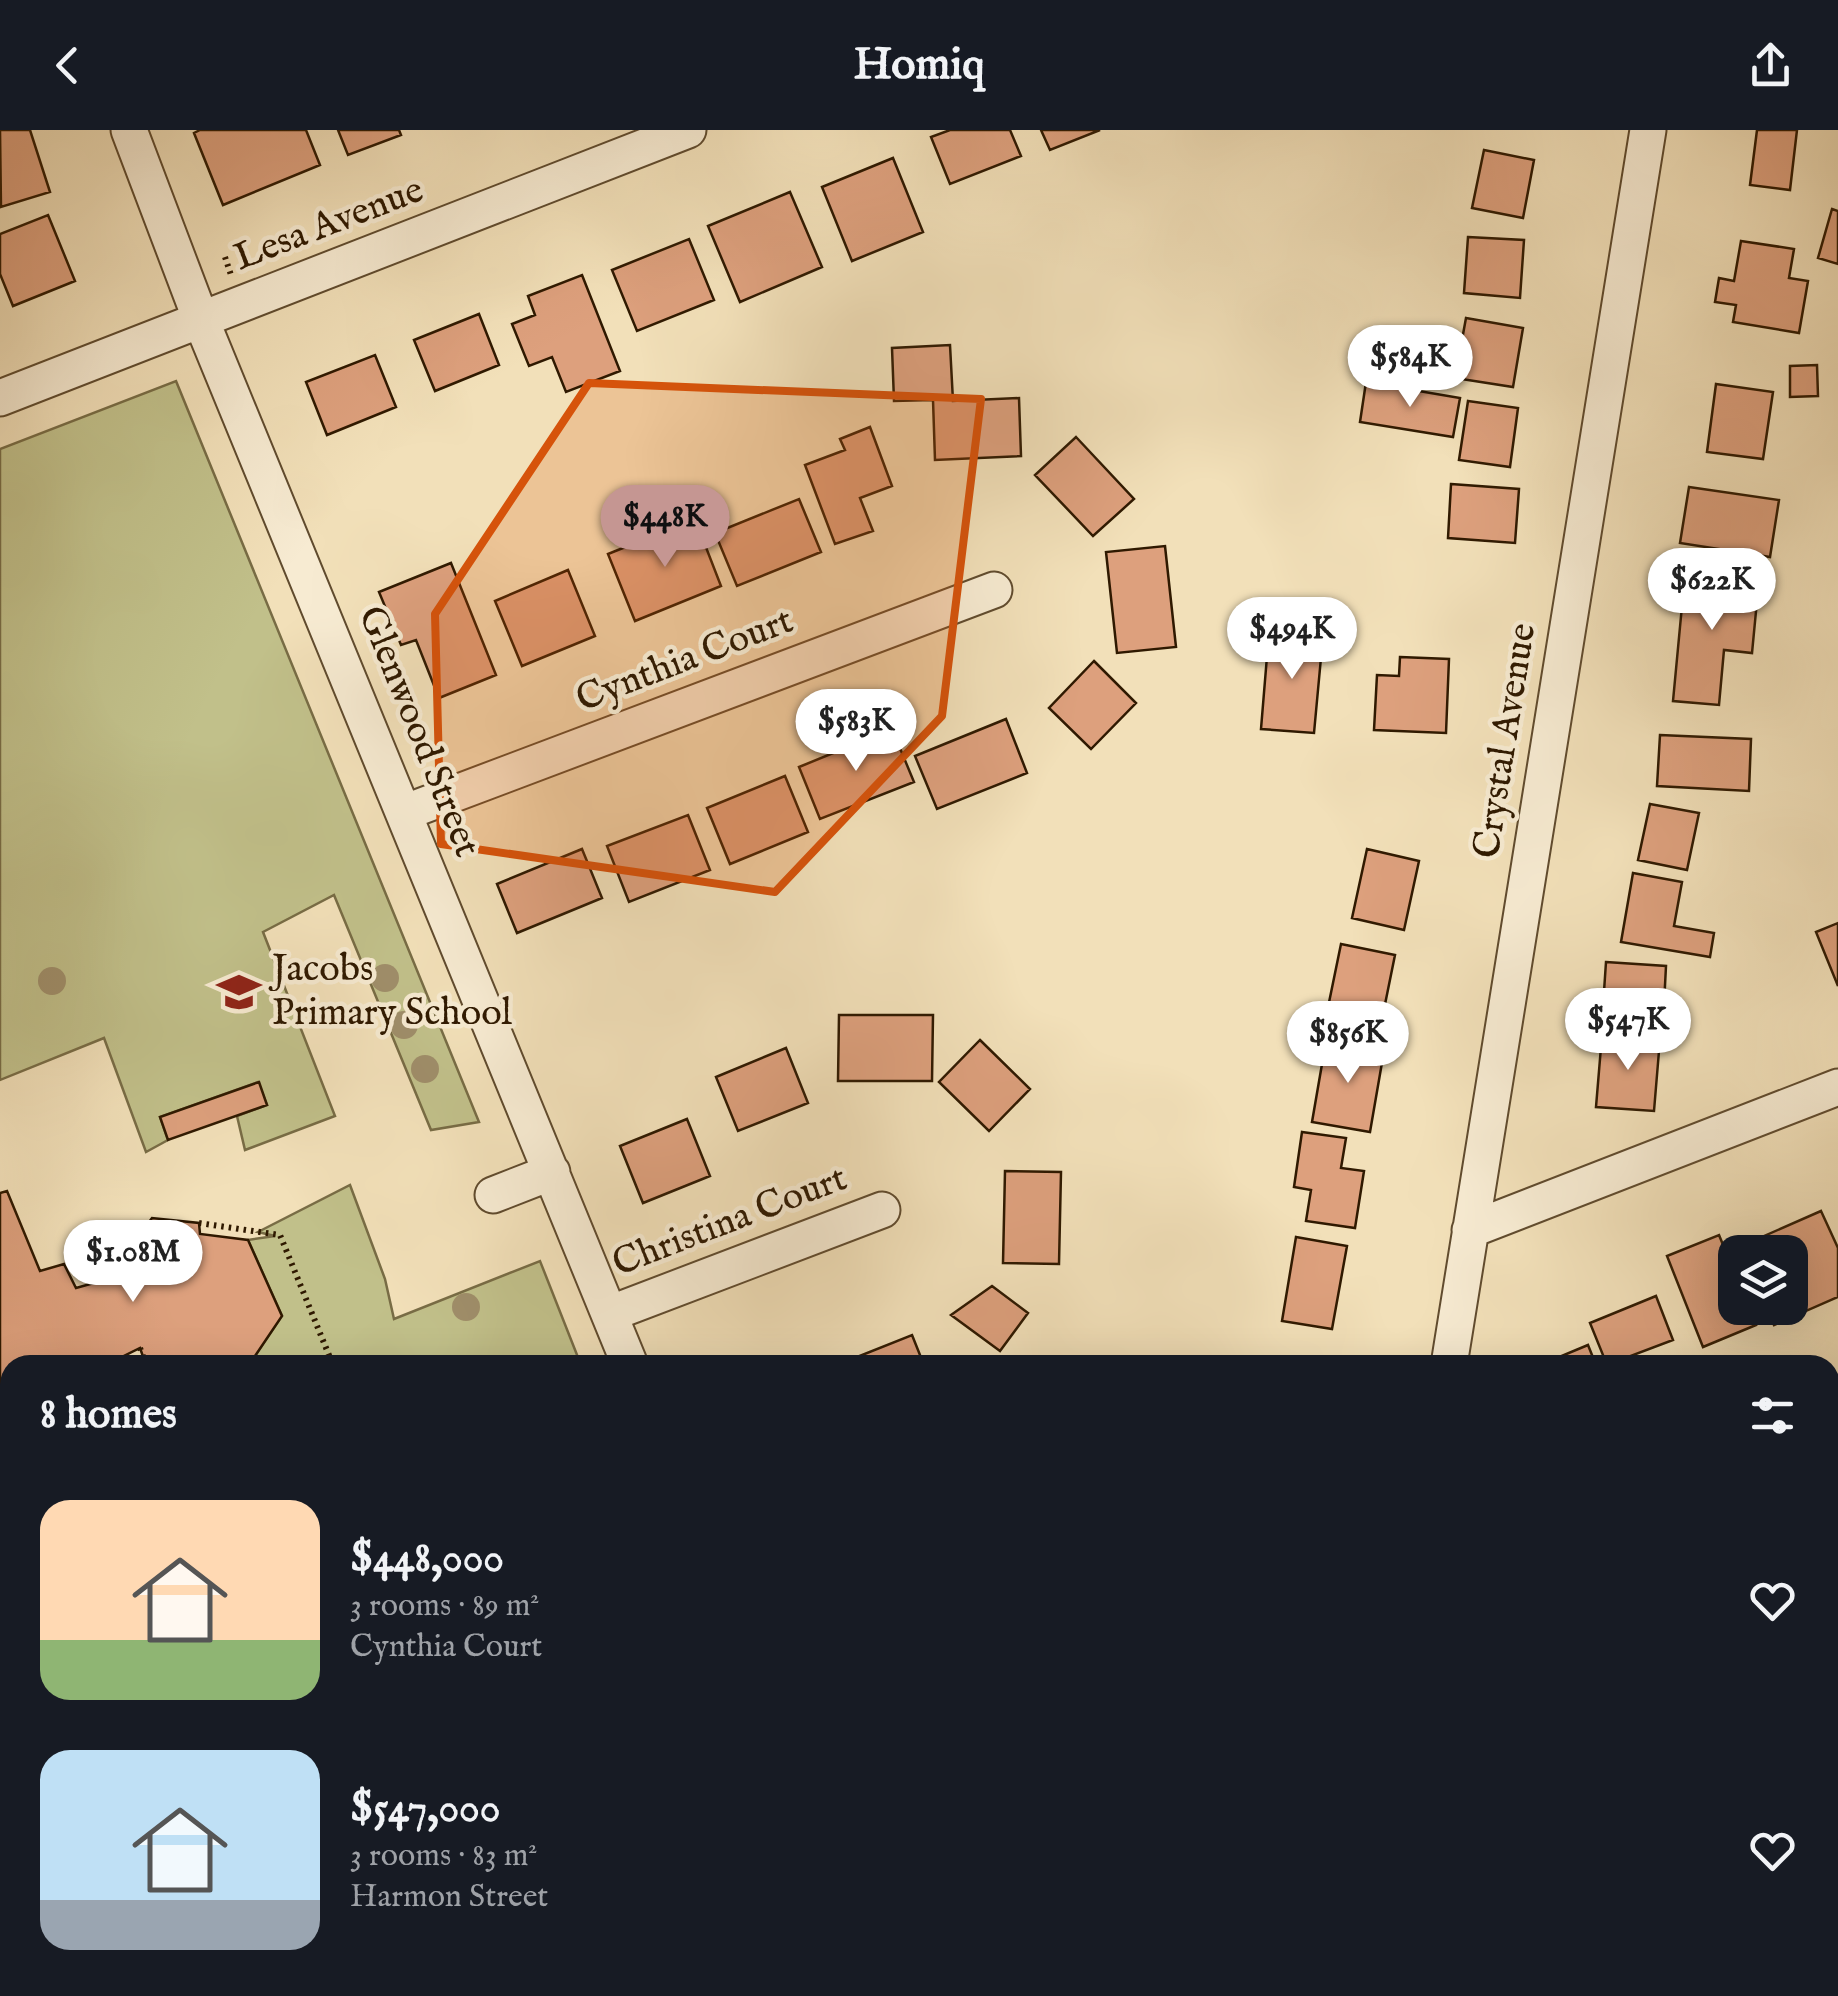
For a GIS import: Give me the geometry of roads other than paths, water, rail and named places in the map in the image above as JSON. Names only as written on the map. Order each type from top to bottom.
[{"type":"street","name":"Glenwood Street","points":[[129,130],[201,320],[626,1355]]},
{"type":"street","name":"Lesa Avenue","points":[[0,398],[688,130]]},
{"type":"street","name":"Crystal Avenue","points":[[1451,1355],[1648,130]]},
{"type":"street","name":"Cynthia Court","points":[[406,812],[994,590]]},
{"type":"street","points":[[1470,1230],[1838,1087]]},
{"type":"street","points":[[493,1195],[552,1172]]},
{"type":"street","name":"Christina Court","points":[[610,1314],[882,1210]]},
{"type":"place","name":"Jacobs Primary School","points":[[239,992]]}]
